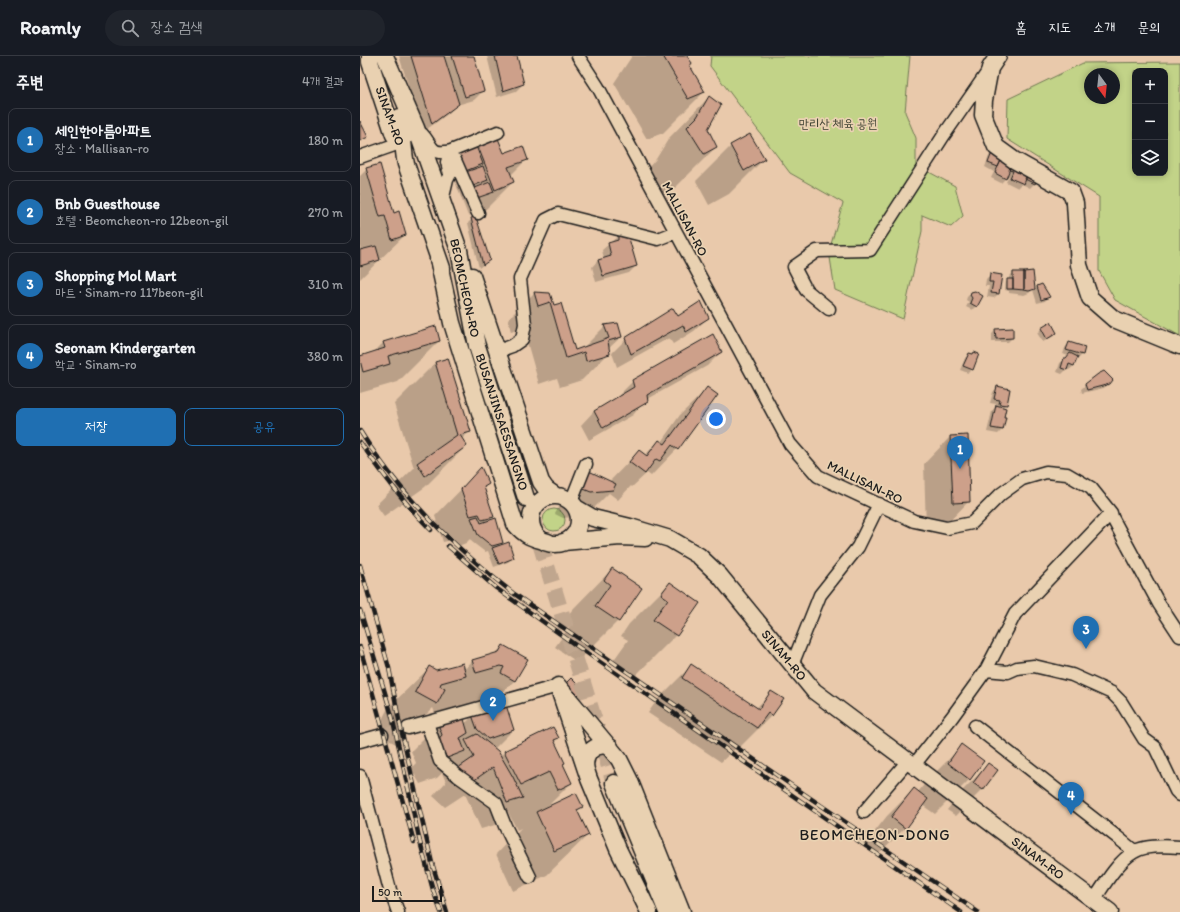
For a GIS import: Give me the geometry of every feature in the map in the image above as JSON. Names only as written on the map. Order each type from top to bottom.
[{"type":"main road","name":"SINAM-RO","points":[[370,56],[370,62],[400,148]]},
{"type":"main road","name":"SINAM-RO","points":[[385,56],[396,82]]},
{"type":"main road","points":[[994,62],[984,100],[983,115],[996,147],[1014,160],[1071,192],[1075,203],[1079,265],[1090,298],[1114,319],[1180,346]]},
{"type":"main road","name":"BEOMCHEON-RO","points":[[396,82],[416,128],[459,250],[477,346]]},
{"type":"main road","points":[[400,148],[402,139],[397,122],[398,118],[400,117],[403,121],[418,160],[433,175]]},
{"type":"main road","name":"BEOMCHEON-RO","points":[[400,148],[438,258],[458,307],[477,346]]},
{"type":"main road","points":[[459,250],[473,278],[541,482],[546,489],[556,496],[564,498],[593,518],[670,539]]},
{"type":"main road","points":[[438,258],[452,323],[515,524],[522,532],[532,538],[556,542],[620,537],[670,539]]},
{"type":"main road","name":"BUSANJINSAESSANGNO","points":[[477,346],[526,498]]},
{"type":"main road","points":[[556,496],[541,500],[532,512],[532,527],[541,539],[556,542],[570,538],[576,532],[578,516],[573,505]]},
{"type":"main road","name":"SINAM-RO","points":[[670,539],[699,556],[720,576],[814,691],[1110,912]]},
{"type":"main road","points":[[558,686],[610,747],[619,759],[630,779],[682,912]]},
{"type":"main road","points":[[558,686],[589,779],[618,849],[649,912]]},
{"type":"main road","points":[[589,779],[585,764],[586,756],[590,751],[598,746],[606,745],[610,747]]},
{"type":"main road","points":[[614,783],[667,912]]},
{"type":"street","name":"MALLISAN-RO","points":[[578,56],[598,87],[790,444],[818,476],[914,521],[947,528],[972,523],[1001,494],[1022,479],[1046,472],[1066,474],[1091,488],[1111,513],[1158,604],[1180,636]]},
{"type":"street","points":[[829,309],[806,290],[794,267],[817,251],[870,250],[944,135],[994,62]]},
{"type":"street","points":[[416,128],[425,137],[429,145],[435,150],[443,153],[498,132]]},
{"type":"street","points":[[360,157],[400,148]]},
{"type":"street","points":[[442,201],[450,174],[447,162],[451,151]]},
{"type":"street","points":[[451,151],[478,213]]},
{"type":"street","points":[[498,351],[512,346],[522,339],[525,324],[520,279],[546,220],[558,214],[658,239],[676,232]]},
{"type":"street","points":[[573,505],[586,464]]},
{"type":"street","points":[[792,665],[820,595],[858,547],[879,504]]},
{"type":"street","points":[[864,812],[952,718],[986,670],[1016,614],[1111,513]]},
{"type":"street","points":[[986,670],[1008,672],[1017,668],[1034,666],[1072,675],[1112,693],[1121,702],[1144,739],[1155,747],[1176,791],[1180,795]]},
{"type":"street","points":[[408,728],[558,686]]},
{"type":"street","points":[[427,723],[440,761],[496,803],[505,826],[530,877]]},
{"type":"street","points":[[975,726],[1117,836],[1134,851]]},
{"type":"street","points":[[360,741],[382,735]]},
{"type":"street","points":[[360,776],[363,803],[398,912]]},
{"type":"street","points":[[1094,900],[1119,865],[1134,851],[1151,847],[1180,846]]},
{"type":"green space","name":"만리산 체육 공원","points":[[711,56],[910,56],[905,112],[916,138],[916,165],[955,186],[963,216],[951,227],[922,215],[922,231],[903,319],[835,290],[829,251],[843,203],[790,173],[710,66]]},
{"type":"green space","points":[[1180,62],[1180,336],[1115,300],[1099,271],[1099,197],[1007,139],[1008,99],[1083,63]]},
{"type":"green space","points":[[554,509],[562,512],[565,520],[562,528],[554,531],[546,528],[543,520],[546,512]]},
{"type":"building","points":[[411,56],[444,56],[459,104],[432,124]]},
{"type":"building","points":[[452,56],[474,56],[484,91],[465,97]]},
{"type":"building","points":[[495,56],[517,56],[524,84],[503,91]]},
{"type":"building","points":[[663,56],[687,56],[692,63],[690,66],[705,92],[688,99]]},
{"type":"building","points":[[709,96],[721,105],[708,129],[717,147],[704,154],[687,127],[697,117]]},
{"type":"building","points":[[360,121],[368,137],[360,141]]},
{"type":"building","points":[[750,134],[765,159],[744,171],[730,145]]},
{"type":"building","points":[[497,136],[504,153],[523,146],[528,160],[508,167],[514,182],[495,190],[477,144]]},
{"type":"building","points":[[476,146],[483,164],[463,172],[456,155]]},
{"type":"building","points":[[993,150],[1003,156],[998,167],[988,163]]},
{"type":"building","points":[[1003,156],[1012,163],[1006,179],[995,173]]},
{"type":"building","points":[[1012,163],[1029,171],[1024,184],[1010,178],[1013,171],[1009,170]]},
{"type":"building","points":[[380,164],[394,213],[399,211],[406,235],[392,240],[385,216],[380,217],[366,168]]},
{"type":"building","points":[[483,166],[488,180],[468,188],[463,173]]},
{"type":"building","points":[[1029,171],[1039,176],[1035,184],[1025,179]]},
{"type":"building","points":[[490,182],[494,192],[474,199],[470,190]]},
{"type":"building","points":[[476,217],[490,260],[483,265],[471,218]]},
{"type":"building","points":[[618,235],[628,235],[637,266],[603,276],[598,260],[611,256],[608,243],[618,240]]},
{"type":"building","points":[[376,246],[380,260],[360,266],[360,250]]},
{"type":"building","points":[[1033,271],[1035,289],[1029,291],[1024,290],[1024,272]]},
{"type":"building","points":[[1013,272],[1024,272],[1024,290],[1013,289]]},
{"type":"building","points":[[990,273],[1002,275],[999,294],[991,293],[993,282],[989,282]]},
{"type":"building","points":[[1007,279],[1013,279],[1013,289],[1007,289]]},
{"type":"building","points":[[1042,284],[1050,297],[1041,300],[1037,286]]},
{"type":"building","points":[[975,291],[983,296],[977,307],[970,303],[972,298],[970,295],[971,292]]},
{"type":"building","points":[[534,292],[550,293],[554,305],[561,303],[575,350],[609,338],[604,325],[618,323],[622,337],[608,341],[610,354],[586,361],[584,352],[566,358],[550,302],[538,306]]},
{"type":"building","points":[[701,301],[709,318],[686,332],[683,325],[631,354],[625,338],[673,308],[678,316]]},
{"type":"building","points":[[1051,322],[1057,333],[1047,339],[1041,328]]},
{"type":"building","points":[[436,326],[440,341],[388,356],[390,364],[363,372],[360,356],[385,348],[383,342]]},
{"type":"building","points":[[1013,328],[1013,338],[996,339],[995,329]]},
{"type":"building","points":[[713,334],[722,352],[647,395],[648,402],[603,428],[594,411],[634,387],[632,380]]},
{"type":"building","points":[[1069,342],[1085,347],[1083,355],[1066,350]]},
{"type":"building","points":[[974,352],[979,354],[973,370],[963,366],[969,353],[973,354]]},
{"type":"building","points":[[1070,353],[1078,357],[1074,366],[1069,364],[1067,370],[1061,368],[1064,358],[1066,358]]},
{"type":"building","points":[[448,358],[471,432],[460,435],[467,446],[425,476],[417,463],[457,435],[435,362]]},
{"type":"building","points":[[1104,371],[1113,380],[1110,384],[1087,390],[1085,384]]},
{"type":"building","points":[[997,386],[1010,389],[1007,405],[999,404],[1000,400],[994,399]]},
{"type":"building","points":[[707,387],[718,395],[678,450],[672,445],[660,461],[656,459],[645,474],[629,462],[639,450],[647,456],[659,440],[665,444]]},
{"type":"building","points":[[996,405],[1006,408],[1004,417],[1006,417],[1003,430],[991,428]]},
{"type":"building","points":[[968,435],[970,502],[953,503],[950,436]]},
{"type":"building","points":[[481,467],[489,484],[484,487],[494,517],[482,520],[479,514],[470,516],[461,489]]},
{"type":"building","points":[[589,471],[616,484],[613,490],[591,492],[581,488]]},
{"type":"building","points":[[478,516],[481,523],[496,518],[503,543],[492,546],[478,535],[471,518]]},
{"type":"building","points":[[509,542],[514,558],[499,564],[492,548]]},
{"type":"building","points":[[612,568],[642,588],[619,622],[595,606],[610,585],[604,580]]},
{"type":"building","points":[[670,582],[700,603],[677,636],[653,620],[668,599],[661,594]]},
{"type":"building","points":[[503,645],[528,659],[515,681],[501,673],[504,667],[501,666],[476,673],[472,660],[499,652]]},
{"type":"building","points":[[463,663],[466,676],[441,683],[440,686],[445,689],[437,704],[415,692],[429,666],[436,670]]},
{"type":"building","points":[[691,664],[759,709],[771,691],[784,699],[772,716],[768,713],[757,728],[682,678]]},
{"type":"building","points":[[571,678],[583,690],[578,695],[566,683]]},
{"type":"building","points":[[506,705],[514,730],[488,739],[477,729],[472,715]]},
{"type":"building","points":[[463,716],[468,733],[460,738],[465,751],[447,758],[437,741],[442,735],[438,724]]},
{"type":"building","points":[[553,727],[559,738],[554,740],[565,763],[563,764],[572,783],[558,790],[549,772],[521,785],[504,751]]},
{"type":"building","points":[[477,734],[498,751],[523,798],[507,803],[493,767],[473,781],[458,768],[474,757],[465,740]]},
{"type":"building","points":[[961,744],[984,761],[970,780],[948,763]]},
{"type":"building","points":[[988,763],[998,770],[983,790],[973,783]]},
{"type":"building","points":[[914,788],[928,799],[906,829],[891,817]]},
{"type":"building","points":[[576,793],[583,807],[577,810],[589,835],[554,851],[536,812]]},
{"type":"tunnel","points":[[526,498],[614,783]]},
{"type":"tunnel","points":[[382,735],[408,728]]},
{"type":"railway","points":[[360,431],[392,476],[423,513],[457,546],[513,593],[978,912]]},
{"type":"railway","points":[[360,442],[402,498],[431,530]]},
{"type":"railway","points":[[448,546],[496,588],[574,644],[961,912]]},
{"type":"railway","points":[[360,565],[389,668],[399,720],[432,863],[447,912]]},
{"type":"railway","points":[[360,610],[392,716],[420,842],[433,890],[441,912]]},
{"type":"railway","points":[[360,647],[414,842]]},
{"type":"place","name":"세인한아름아파트","points":[[960,469]]},
{"type":"place","name":"Shopping Mol Mart","points":[[1086,649]]},
{"type":"place","name":"Bnb Guesthouse","points":[[493,721]]},
{"type":"place","name":"Seonam Kindergarten","points":[[1071,815]]},
{"type":"district","name":"BEOMCHEON-DONG","points":[[875,835]]}]
